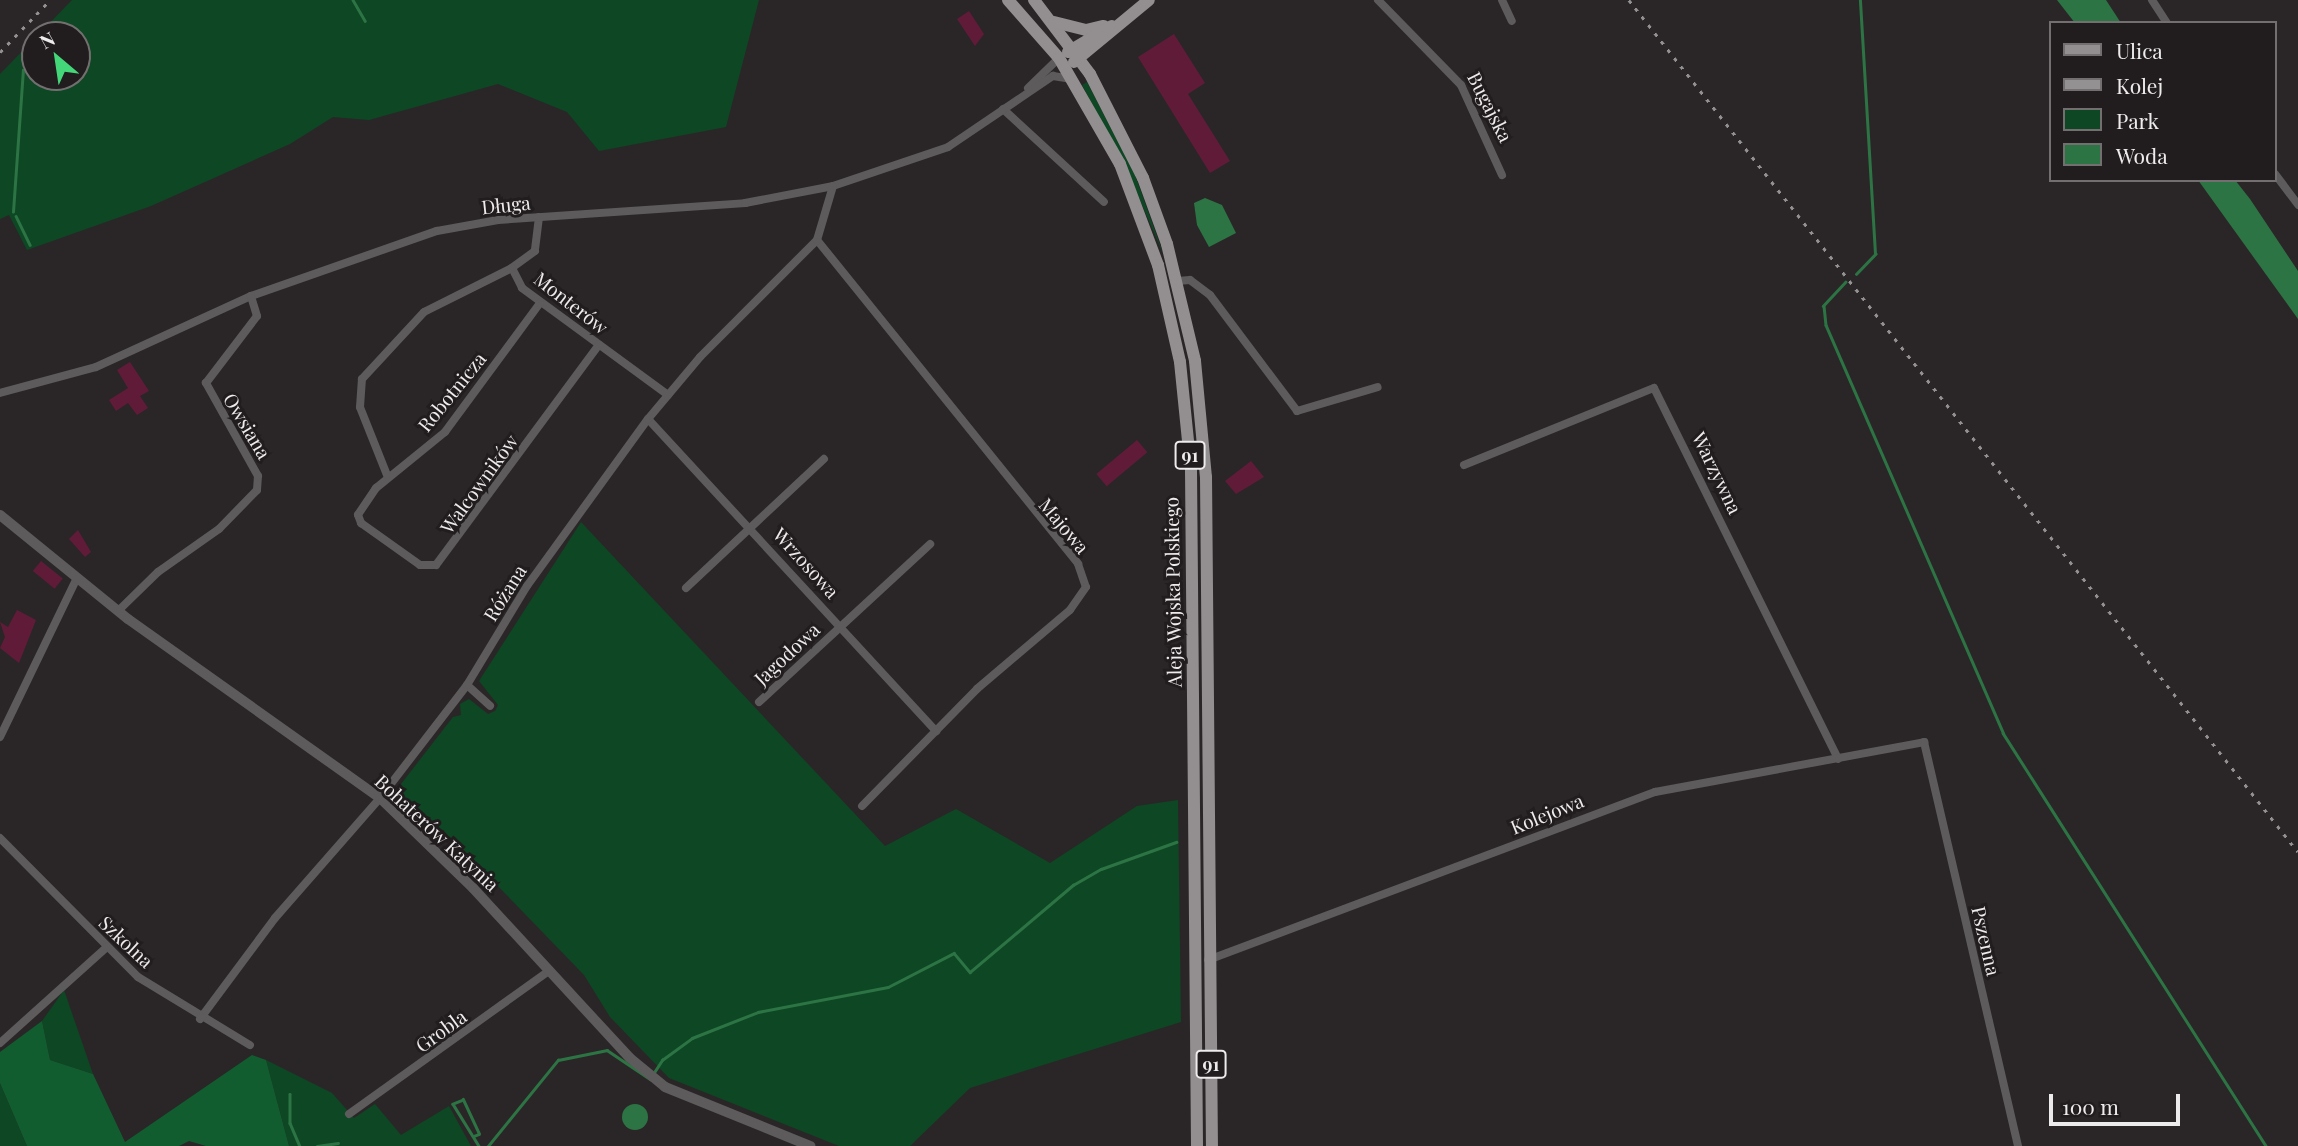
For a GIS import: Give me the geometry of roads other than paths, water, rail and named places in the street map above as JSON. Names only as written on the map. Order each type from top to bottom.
[{"type":"main road","name":"Aleja Wojska Polskiego","points":[[1008,0],[1065,68],[1138,207],[1181,362],[1191,471],[1197,1146]]},
{"type":"main road","name":"Aleja Wojska Polskiego","points":[[1034,0],[1076,54],[1143,178],[1177,281],[1195,360],[1206,477],[1212,1146]]},
{"type":"main road","points":[[1065,68],[1076,54],[1149,0]]},
{"type":"main road","points":[[1053,22],[1090,30],[1127,18]]},
{"type":"street","name":"Bugajska","points":[[1378,0],[1461,85],[1502,176]]},
{"type":"street","points":[[1502,0],[1512,21]]},
{"type":"street","points":[[2152,0],[2166,21]]},
{"type":"street","name":"Długa","points":[[0,393],[96,367],[251,296],[437,231],[539,217],[745,203],[833,186],[948,147],[1065,68]]},
{"type":"street","name":"Długa","points":[[1021,96],[1065,68]]},
{"type":"street","points":[[1003,109],[1104,202]]},
{"type":"street","points":[[2277,177],[2298,205]]},
{"type":"street","name":"Różana","points":[[200,1019],[275,918],[380,799],[467,685],[527,586],[648,419],[817,240],[833,186]]},
{"type":"street","name":"Monterów","points":[[539,217],[535,251],[512,268],[522,288],[668,395]]},
{"type":"street","name":"Majowa","points":[[817,240],[1078,564],[1086,587],[1070,610],[936,731],[862,806]]},
{"type":"street","points":[[387,475],[360,407],[362,379],[424,312],[512,268]]},
{"type":"street","points":[[1177,281],[1195,282],[1210,295],[1297,411],[1378,387]]},
{"type":"street","name":"Owsiana","points":[[118,611],[158,572],[219,529],[257,489],[258,476],[206,383],[257,316],[251,296]]},
{"type":"street","name":"Robotnicza","points":[[361,523],[358,515],[387,475],[444,432],[540,303]]},
{"type":"street","name":"Walcowników","points":[[361,523],[421,565],[436,565],[599,345]]},
{"type":"street","name":"Warzywna","points":[[1464,465],[1654,388],[1838,759]]},
{"type":"street","name":"Wrzosowa","points":[[648,419],[752,526],[936,731]]},
{"type":"street","points":[[686,587],[824,459]]},
{"type":"street","name":"Bohaterów Katynia","points":[[0,515],[118,611],[380,799],[550,970],[630,1058],[665,1087],[810,1146]]},
{"type":"street","name":"Jagodowa","points":[[759,702],[930,544]]},
{"type":"street","points":[[0,737],[78,578]]},
{"type":"street","points":[[467,685],[490,706]]},
{"type":"street","name":"Kolejowa","points":[[1195,963],[1210,960],[1643,796],[1924,742]]},
{"type":"street","name":"Pszenna","points":[[1924,742],[2018,1146]]},
{"type":"street","name":"Szkolna","points":[[0,838],[138,977],[200,1019],[250,1045]]},
{"type":"street","points":[[0,1043],[107,947]]},
{"type":"street","name":"Grobla","points":[[349,1114],[550,970]]},
{"type":"water","points":[[2057,0],[2106,0],[2120,21],[2073,21]]},
{"type":"water","points":[[2199,182],[2237,182],[2250,199],[2298,271],[2298,319]]},
{"type":"water","points":[[1205,198],[1222,205],[1236,233],[1209,247],[1197,225],[1194,203]]},
{"type":"water","points":[[635,1104],[644,1108],[648,1117],[644,1126],[635,1130],[626,1126],[622,1117],[626,1108]]},
{"type":"waterway","points":[[353,0],[365,21]]},
{"type":"waterway","points":[[1856,274],[1875,254],[1860,0]]},
{"type":"waterway","points":[[13,212],[22,91]]},
{"type":"waterway","points":[[16,216],[30,245]]},
{"type":"waterway","points":[[1846,282],[1824,306],[1826,325],[2003,733],[2266,1146]]},
{"type":"waterway","points":[[653,1074],[662,1060],[692,1038],[758,1012],[888,987],[954,953],[970,972],[1073,885],[1101,869],[1176,842]]},
{"type":"waterway","points":[[488,1146],[558,1060],[607,1050],[650,1079]]},
{"type":"waterway","points":[[290,1094],[290,1123],[300,1146]]},
{"type":"waterway","points":[[474,1136],[479,1134],[463,1100],[453,1104],[479,1146]]},
{"type":"waterway","points":[[317,1146],[338,1143]]},
{"type":"railway","points":[[0,52],[50,0]]},
{"type":"railway","points":[[1629,0],[2298,852]]}]
